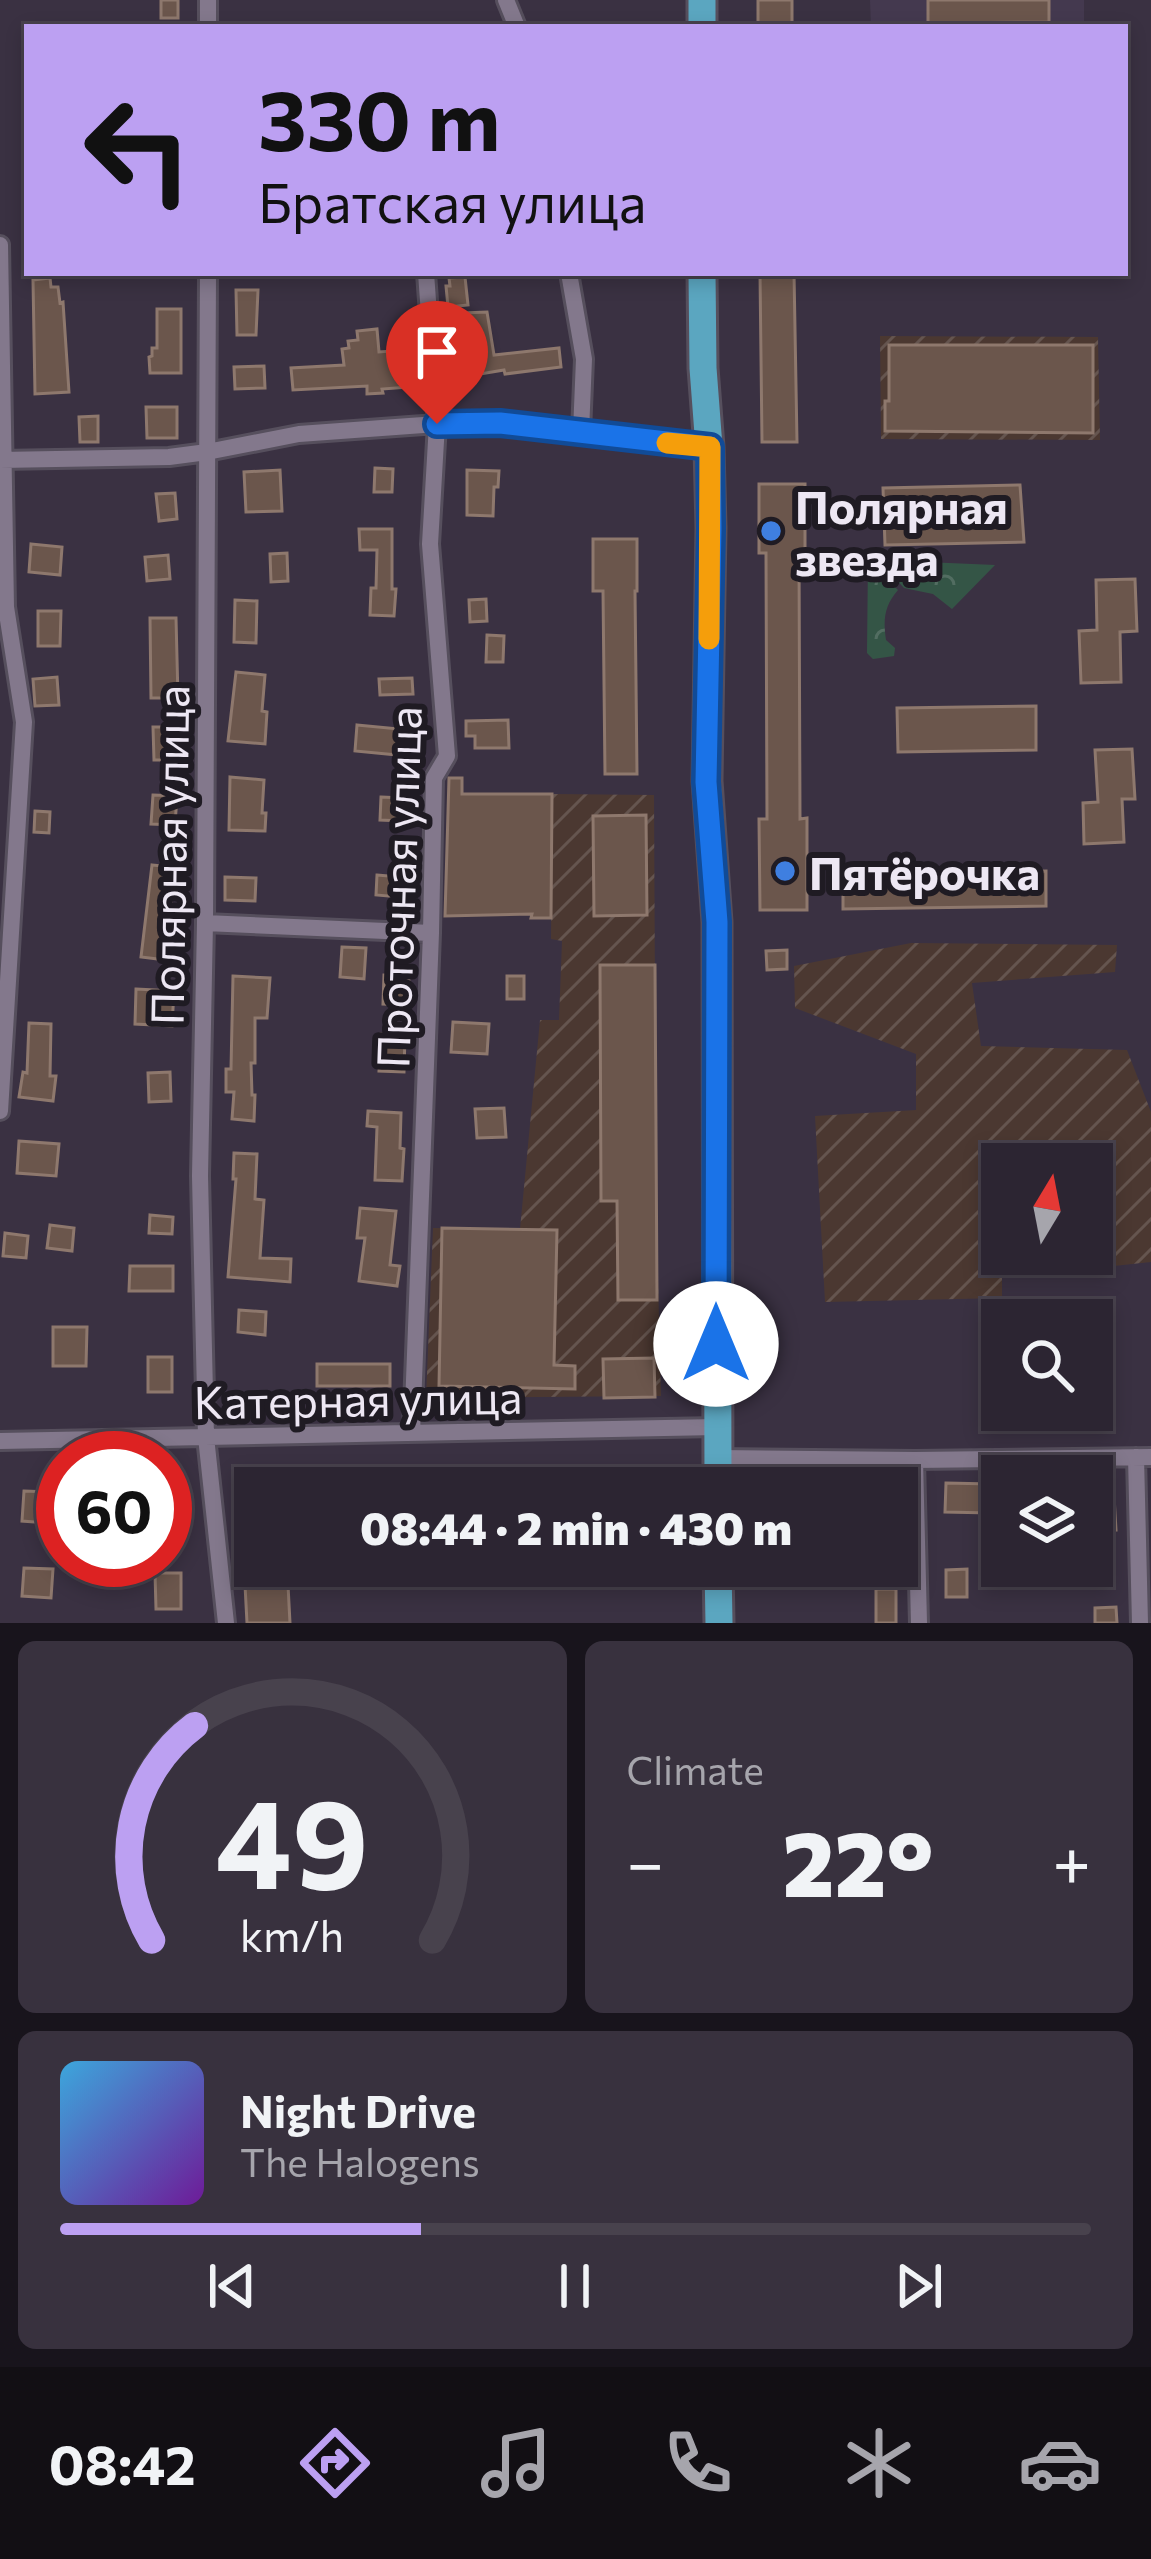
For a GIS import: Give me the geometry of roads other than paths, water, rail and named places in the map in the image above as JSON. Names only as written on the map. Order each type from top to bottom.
[{"type":"main road","points":[[702,276],[711,528],[706,782],[717,922],[717,1467]]},
{"type":"main road","points":[[718,1587],[719,1623]]},
{"type":"street","points":[[0,245],[6,607],[24,722],[0,1111]]},
{"type":"street","name":"Полярная улица","points":[[208,276],[206,923],[200,1175],[206,1437],[226,1623]]},
{"type":"street","name":"Проточная улица","points":[[412,1433],[434,778],[447,756],[430,544],[437,424],[426,276]]},
{"type":"street","points":[[570,276],[584,359],[581,432]]},
{"type":"street","points":[[2,460],[169,457],[299,434],[437,424],[500,423],[710,447]]},
{"type":"street","points":[[206,923],[431,933]]},
{"type":"street","name":"Катерная улица","points":[[0,1441],[717,1427]]},
{"type":"street","points":[[717,1459],[1144,1457],[1140,1623]]},
{"type":"street","points":[[916,1460],[920,1623]]},
{"type":"place","name":"Полярная звезда","points":[[771,531]]},
{"type":"place","name":"Пятёрочка","points":[[785,871]]}]
